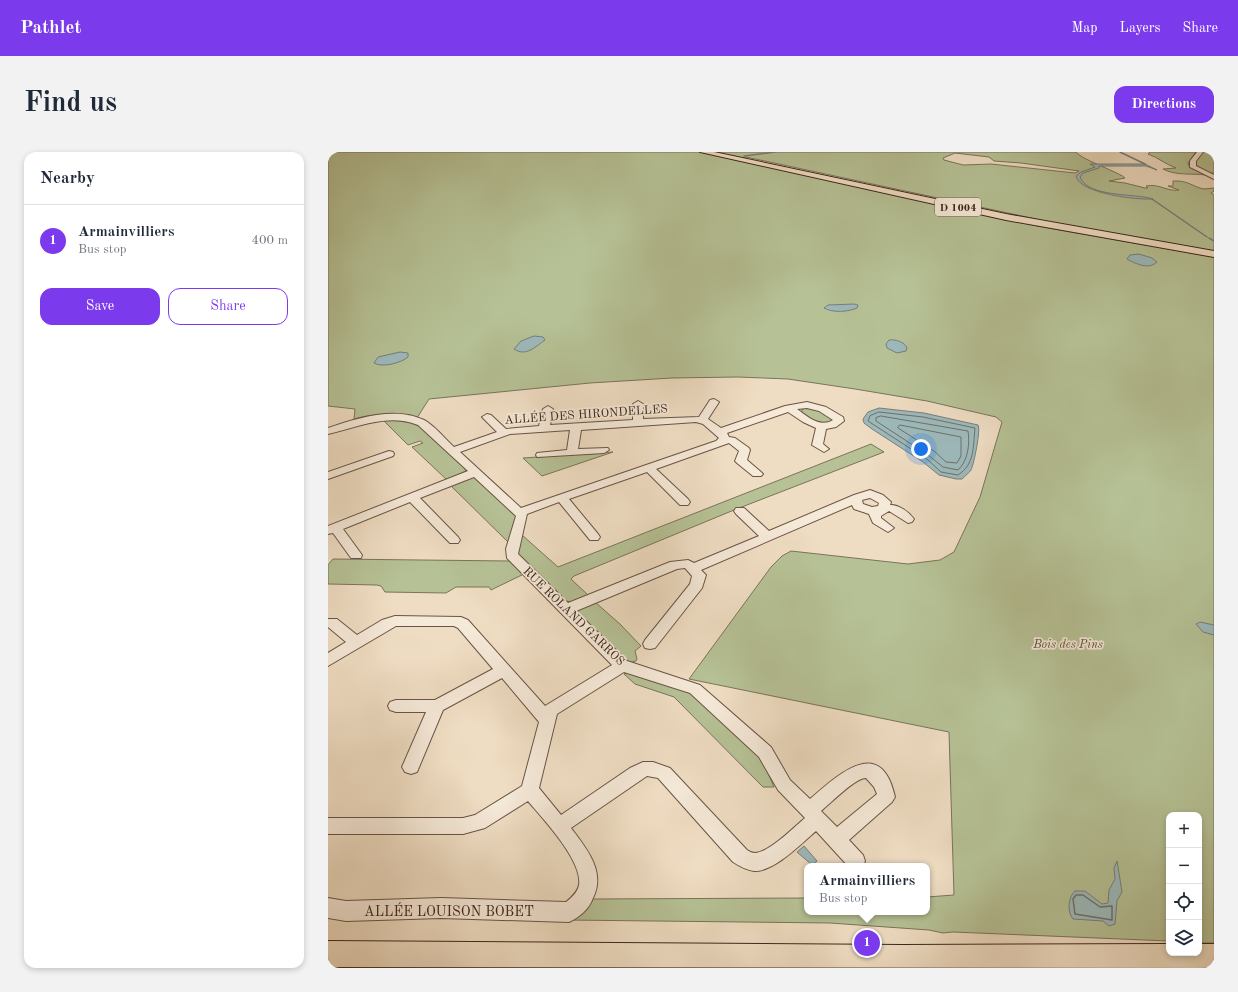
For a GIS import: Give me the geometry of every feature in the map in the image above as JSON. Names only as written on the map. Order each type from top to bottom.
[{"type":"highway","name":"D 1004","points":[[704,152],[1006,217],[1214,253]]},
{"type":"highway","name":"D 1004","points":[[712,152],[1008,216],[1214,253]]},
{"type":"main road","points":[[328,954],[1020,963],[1214,957]]},
{"type":"street","points":[[1200,152],[1193,161],[1193,167],[1214,177]]},
{"type":"street","points":[[714,402],[702,420],[722,436],[731,440],[745,450],[741,461],[757,474]]},
{"type":"street","points":[[638,404],[638,422]]},
{"type":"street","points":[[722,436],[789,408],[800,405],[811,405],[822,408],[839,419],[836,424],[821,427],[815,425],[789,408]]},
{"type":"street","points":[[544,428],[548,409]]},
{"type":"street","points":[[487,417],[504,432]]},
{"type":"street","points":[[328,431],[366,419],[412,419],[422,423],[520,512],[563,499],[720,443],[722,436]]},
{"type":"street","name":"ALLÉE DES HIRONDELLES","points":[[453,451],[504,432],[638,422],[702,420]]},
{"type":"street","points":[[572,452],[576,426]]},
{"type":"street","points":[[821,427],[818,445],[824,449]]},
{"type":"street","points":[[541,455],[604,450]]},
{"type":"street","points":[[328,476],[390,454]]},
{"type":"street","points":[[649,468],[684,502]]},
{"type":"street","points":[[356,555],[331,529],[475,472]]},
{"type":"street","points":[[692,569],[865,495],[875,495],[886,507],[908,519]]},
{"type":"street","points":[[412,496],[454,540]]},
{"type":"street","points":[[858,498],[856,504],[862,509],[871,511],[886,507]]},
{"type":"street","points":[[563,499],[594,537]]},
{"type":"street","points":[[886,507],[875,514],[875,519],[888,528]]},
{"type":"street","points":[[740,511],[768,537]]},
{"type":"street","name":"RUE ROLAND GARROS","points":[[520,512],[523,517],[512,549],[512,555],[622,665],[695,689],[765,752],[784,786],[813,814],[856,861]]},
{"type":"street","points":[[567,609],[675,564],[688,564],[700,575],[697,585],[650,644]]},
{"type":"street","points":[[328,660],[356,642],[395,621],[456,621],[463,624],[547,720]]},
{"type":"street","points":[[332,623],[356,642]]},
{"type":"street","points":[[328,826],[471,826],[530,790],[547,720],[553,708],[614,672],[622,665]]},
{"type":"street","points":[[396,706],[437,706],[504,670]]},
{"type":"street","points":[[411,767],[437,706]]},
{"type":"street","points":[[530,790],[559,826],[636,773],[649,768],[658,770],[664,773],[740,856],[746,860],[754,862],[768,858],[857,772],[870,771],[878,777],[884,786],[886,797],[836,839]]},
{"type":"street","name":"ALLÉE LOUISON BOBET","points":[[328,908],[346,910],[441,908],[569,912],[580,904],[586,895],[589,877],[585,865],[559,826]]},
{"type":"green space","name":"Bois des Pins","points":[[328,152],[1076,152],[1086,159],[1125,178],[1109,181],[1145,188],[1148,188],[1146,186],[1150,185],[1171,190],[1179,190],[1168,186],[1173,186],[1173,181],[1183,182],[1204,189],[1214,188],[1214,191],[1211,193],[1214,195],[1214,251],[1050,222],[746,157],[731,159],[1037,226],[1214,257],[1214,943],[1202,943],[1202,812],[1166,812],[1166,941],[953,932],[943,933],[929,930],[830,923],[566,920],[591,899],[804,898],[804,915],[930,915],[930,897],[954,895],[949,732],[689,679],[771,567],[782,556],[791,551],[908,564],[940,560],[954,552],[980,497],[1002,422],[996,417],[927,401],[855,389],[788,379],[738,377],[672,378],[590,383],[429,399],[417,418],[386,415],[354,419],[355,409],[328,406]],"holes":[[[955,153],[989,157],[994,161],[1079,171],[1075,173],[991,164],[963,165],[944,160],[943,158]]]},
{"type":"green space","points":[[1150,152],[1196,152],[1188,163],[1189,166],[1206,175],[1173,173],[1163,169],[1176,168],[1148,154]]},
{"type":"green space","points":[[1203,152],[1214,152],[1214,173],[1206,173],[1196,168],[1196,161]]},
{"type":"green space","points":[[811,406],[835,419],[832,422],[817,424],[802,413],[802,409]]},
{"type":"green space","points":[[383,420],[405,421],[419,426],[463,466],[466,471],[447,480],[412,447],[423,443],[420,441],[408,445]]},
{"type":"green space","points":[[871,444],[884,452],[734,510],[574,576],[571,579],[589,596],[573,602],[566,601],[517,554],[522,535],[558,567]]},
{"type":"green space","points":[[613,452],[542,476],[523,458]]},
{"type":"green space","points":[[474,477],[517,515],[510,544],[449,484]]},
{"type":"green space","points":[[333,559],[510,561],[528,572],[491,590],[489,587],[456,587],[446,593],[385,592],[381,586],[377,585],[328,584],[328,565]]},
{"type":"green space","points":[[595,602],[620,624],[641,646],[635,651],[636,661],[628,663],[577,614],[578,610]]},
{"type":"green space","points":[[628,673],[691,692],[762,759],[774,787],[763,787],[674,697],[635,684],[624,674]]},
{"type":"water","points":[[1090,164],[1145,164],[1157,170],[1146,166],[1099,166],[1099,168],[1083,173],[1080,177],[1085,184],[1102,192],[1153,199],[1110,195],[1088,187],[1080,182],[1076,176],[1081,172],[1095,167]]},
{"type":"water","points":[[1139,254],[1152,258],[1157,262],[1150,266],[1146,266],[1127,259],[1130,255]]},
{"type":"water","points":[[828,305],[858,305],[857,308],[845,311],[832,311],[824,308]]},
{"type":"water","points":[[534,336],[543,337],[545,340],[526,352],[514,349],[521,341]]},
{"type":"water","points":[[889,340],[902,343],[907,348],[906,351],[897,353],[887,348],[886,344]]},
{"type":"water","points":[[400,352],[408,353],[408,357],[391,364],[382,365],[374,363],[378,357]]},
{"type":"water","points":[[879,408],[924,413],[978,425],[978,439],[971,470],[962,479],[939,475],[923,462],[864,423],[863,419],[868,412]]},
{"type":"water","points":[[1200,622],[1214,625],[1214,635],[1203,632],[1196,624]]},
{"type":"water","points":[[804,846],[817,861],[814,863],[810,863],[797,852]]},
{"type":"water","points":[[1117,861],[1122,892],[1117,901],[1115,924],[1109,926],[1103,921],[1073,919],[1070,913],[1069,905],[1071,897],[1075,891],[1085,891],[1102,904],[1108,903],[1109,890],[1115,879],[1114,868]]},
{"type":"waterway","points":[[744,156],[775,152]]},
{"type":"waterway","points":[[1120,152],[1145,164]]},
{"type":"waterway","points":[[1152,199],[1207,237]]},
{"type":"waterway","points":[[1209,238],[1214,241]]},
{"type":"place","name":"Armainvilliers","points":[[867,943]]}]
